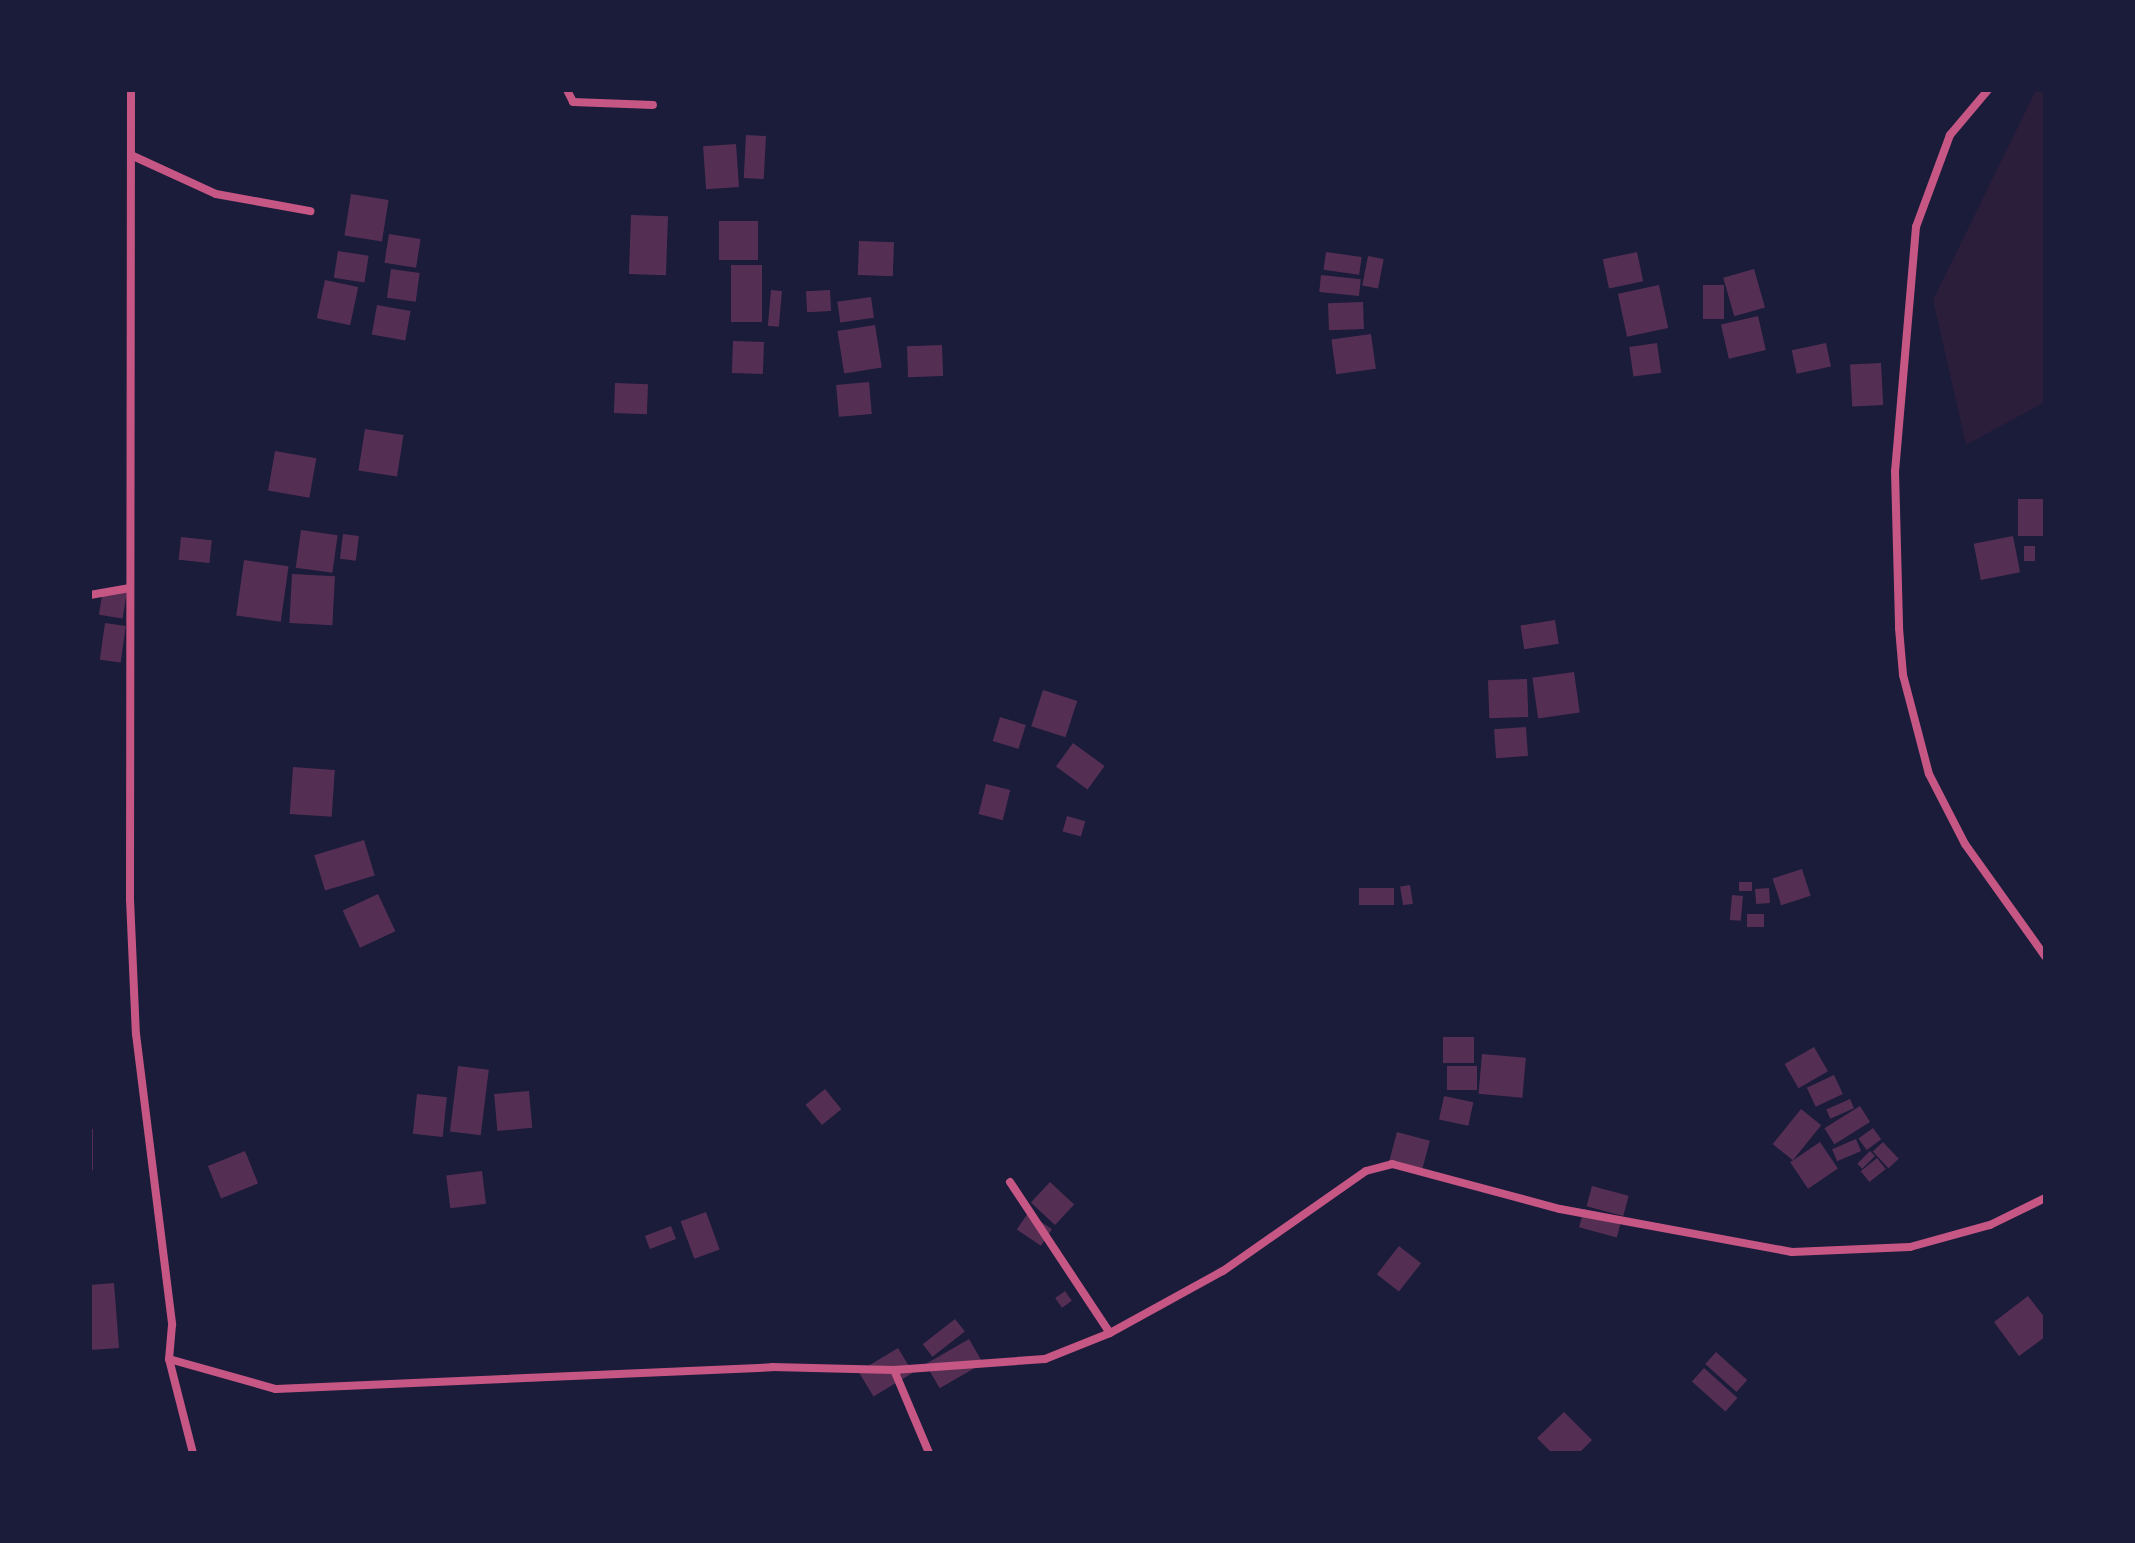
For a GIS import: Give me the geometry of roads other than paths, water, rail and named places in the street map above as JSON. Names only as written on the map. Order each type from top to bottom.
[{"type":"street","points":[[131,90],[128,588],[136,1034],[172,1325],[169,1359],[193,1453]]},
{"type":"street","points":[[567,90],[573,102],[653,105]]},
{"type":"street","points":[[1988,90],[1950,135],[1916,227],[1895,471],[1899,628],[1903,675],[1929,774],[1965,844],[2045,956]]},
{"type":"street","points":[[133,156],[216,194],[310,211]]},
{"type":"street","points":[[90,595],[128,588]]},
{"type":"street","points":[[169,1359],[276,1389],[772,1367],[894,1370],[1045,1359],[1110,1333],[1223,1271],[1379,1165],[1392,1164],[1657,1230],[1792,1252],[1910,1247],[1990,1225],[2045,1198]]},
{"type":"street","points":[[1010,1182],[1110,1333]]},
{"type":"street","points":[[894,1370],[929,1453]]}]
